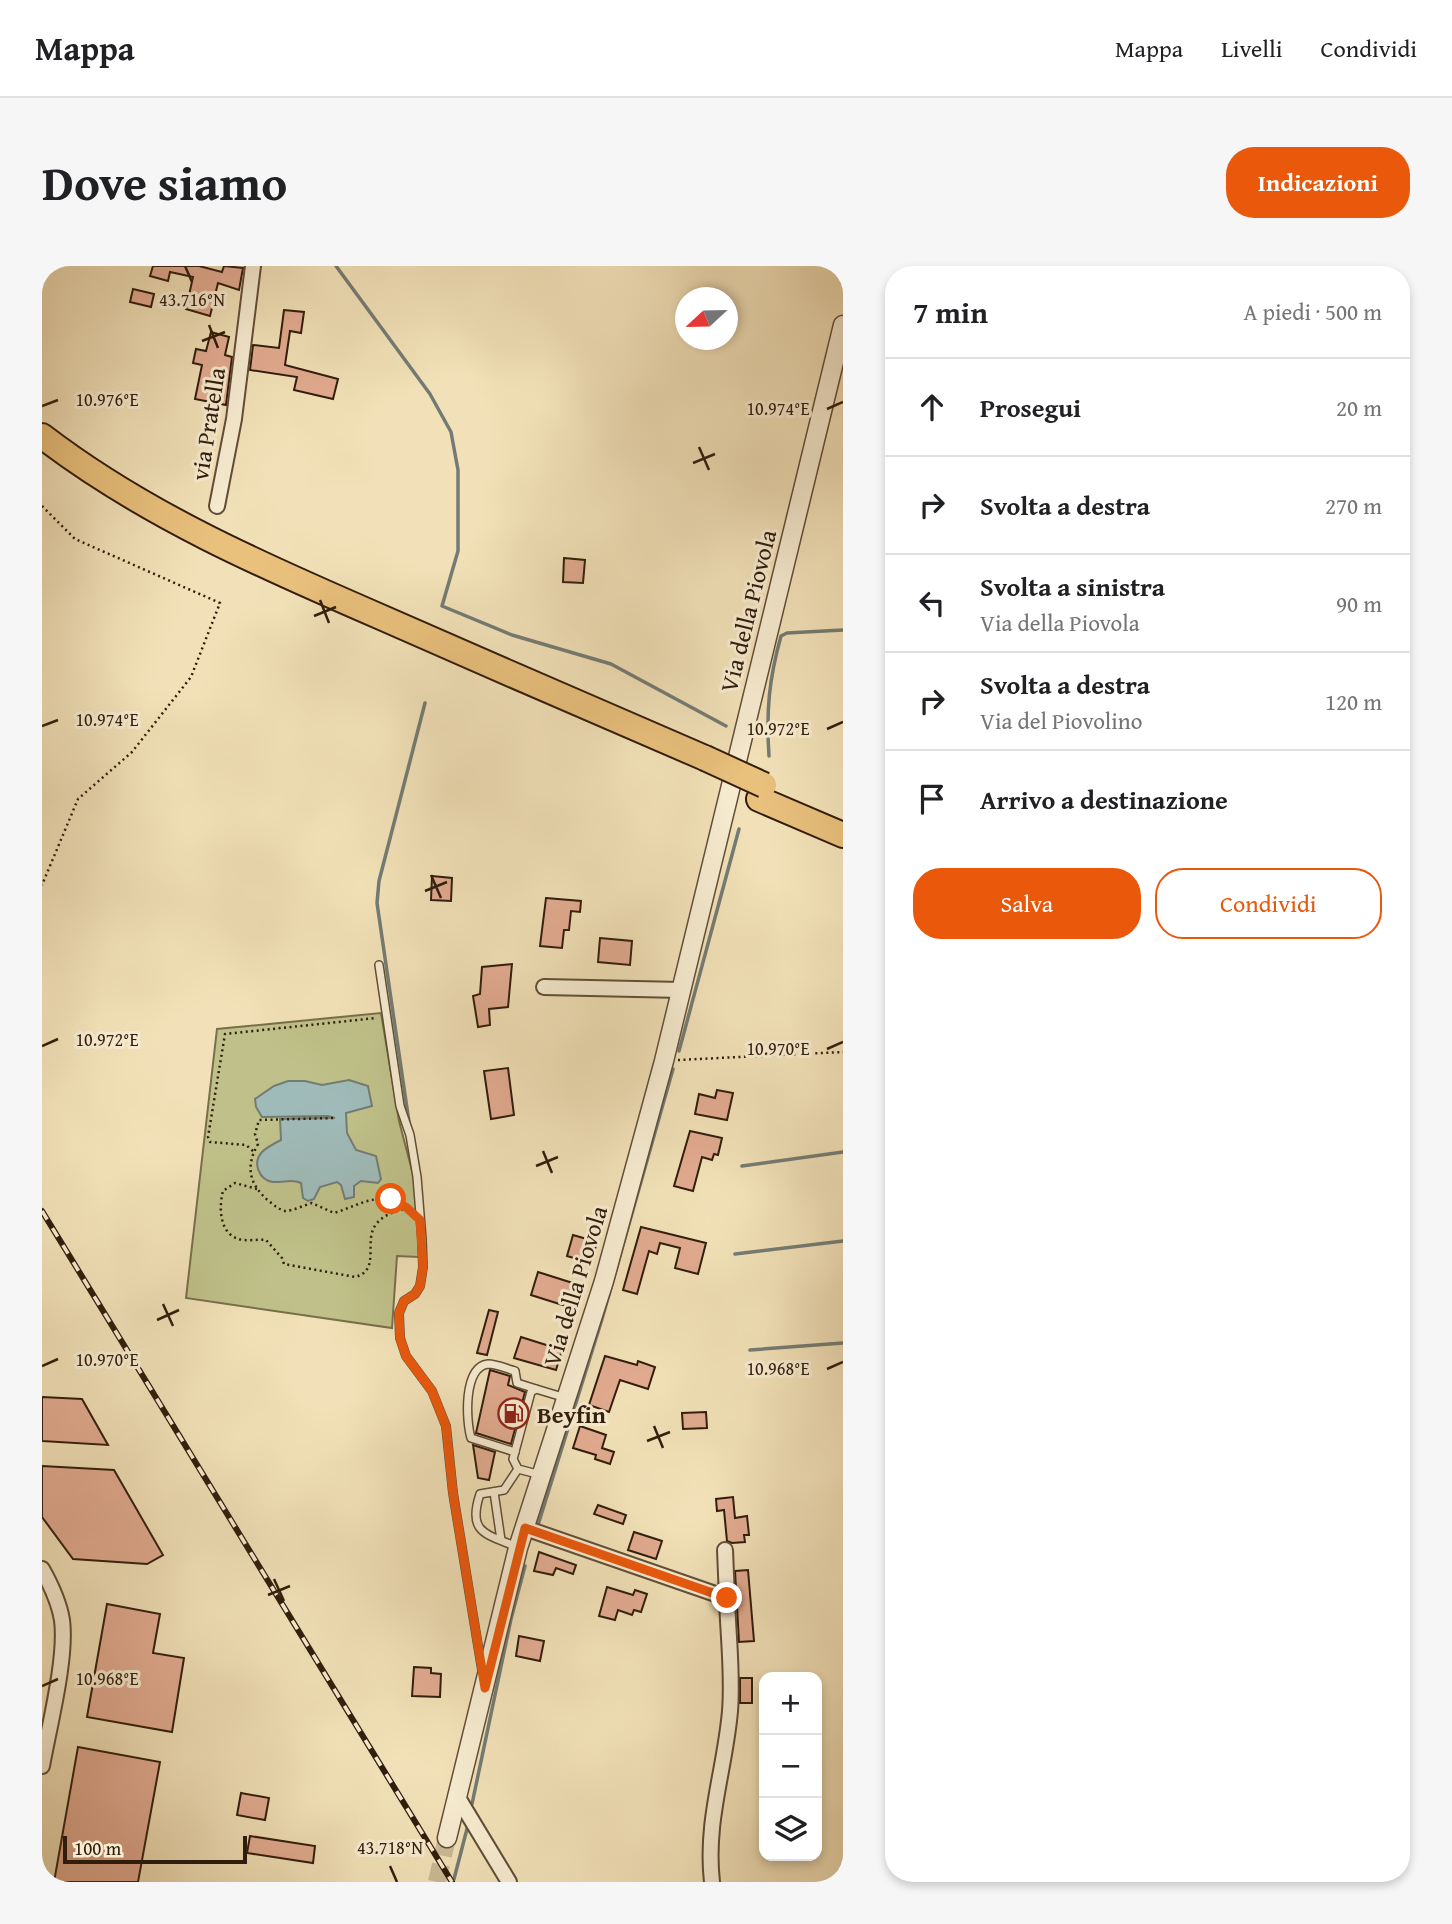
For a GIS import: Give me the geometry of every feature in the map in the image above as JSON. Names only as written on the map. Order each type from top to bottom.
[{"type":"highway","points":[[42,436],[147,506],[236,552],[762,792],[843,835]]},
{"type":"highway","points":[[42,455],[151,525],[226,565],[704,766]]},
{"type":"highway","points":[[762,792],[843,818]]},
{"type":"street","name":"via Pratella","points":[[217,506],[234,419],[253,266]]},
{"type":"street","name":"Via della Piovola","points":[[447,1838],[519,1548],[604,1281],[664,1061],[843,325]]},
{"type":"street","points":[[544,987],[682,990]]},
{"type":"street","points":[[525,1528],[727,1598]]},
{"type":"street","points":[[712,1882],[710,1843],[714,1797],[730,1711],[725,1550]]},
{"type":"street","points":[[42,1569],[59,1606],[63,1631],[60,1664],[42,1766]]},
{"type":"street","points":[[457,1796],[509,1882]]},
{"type":"lane","points":[[379,965],[400,1106],[410,1135],[416,1167],[423,1267],[420,1286],[415,1294],[404,1301],[399,1313],[400,1338],[406,1356],[432,1391],[446,1426],[453,1493],[485,1688]]},
{"type":"lane","points":[[515,1452],[471,1438],[467,1415],[471,1385],[478,1370],[492,1364],[515,1371],[517,1383],[566,1398]]},
{"type":"lane","points":[[536,1389],[531,1392],[513,1459],[518,1469],[541,1475]]},
{"type":"lane","points":[[518,1469],[504,1490],[480,1494],[474,1512],[481,1532],[519,1548]]},
{"type":"lane","points":[[494,1492],[500,1540]]},
{"type":"path","points":[[42,506],[75,539],[220,603],[191,677],[132,752],[78,799],[42,885]]},
{"type":"path","points":[[253,1151],[246,1145],[210,1142],[208,1136],[225,1034],[387,1017]]},
{"type":"path","points":[[664,1061],[843,1052]]},
{"type":"path","points":[[310,1118],[311,1123]]},
{"type":"path","points":[[257,1189],[250,1160],[258,1144],[255,1134],[259,1120],[333,1118]]},
{"type":"path","points":[[407,1208],[390,1213],[376,1224],[370,1237],[371,1261],[368,1270],[355,1277],[284,1264],[266,1240],[241,1240],[233,1237],[220,1215],[223,1191],[235,1183],[257,1189],[282,1210],[288,1211],[312,1203],[334,1213],[381,1197],[407,1208],[420,1220]]},
{"type":"green space","points":[[381,1013],[399,1121],[415,1182],[419,1257],[397,1256],[392,1328],[186,1298],[217,1029]]},
{"type":"water","points":[[349,1080],[368,1086],[372,1106],[346,1113],[347,1133],[356,1150],[376,1156],[381,1179],[378,1183],[361,1181],[354,1186],[354,1197],[345,1199],[341,1185],[337,1182],[320,1187],[314,1199],[308,1201],[303,1198],[301,1183],[273,1182],[264,1178],[257,1166],[259,1156],[281,1140],[280,1119],[335,1118],[262,1117],[255,1099],[274,1086],[288,1081],[322,1085]]},
{"type":"building","points":[[153,266],[199,266],[222,272],[224,266],[243,268],[239,290],[218,283],[210,316],[186,309],[193,277],[170,272],[168,281],[150,276]]},
{"type":"building","points":[[133,289],[154,294],[151,307],[130,302]]},
{"type":"building","points":[[284,310],[304,312],[301,333],[290,331],[285,365],[338,379],[333,399],[294,390],[297,377],[250,370],[253,345],[279,348]]},
{"type":"building","points":[[211,332],[229,337],[225,355],[232,357],[226,405],[195,399],[202,365],[193,363],[196,349],[206,351]]},
{"type":"building","points":[[564,558],[585,560],[583,583],[563,582]]},
{"type":"building","points":[[432,876],[452,878],[451,901],[431,900]]},
{"type":"building","points":[[546,898],[581,901],[580,912],[571,911],[569,930],[564,930],[562,948],[540,946]]},
{"type":"building","points":[[600,938],[632,941],[630,965],[598,962]]},
{"type":"building","points":[[512,964],[508,1007],[489,1009],[490,1025],[478,1027],[473,996],[480,994],[482,967]]},
{"type":"building","points":[[508,1068],[514,1115],[491,1119],[484,1071]]},
{"type":"building","points":[[717,1090],[733,1093],[727,1120],[695,1114],[699,1094],[715,1098]]},
{"type":"building","points":[[690,1131],[722,1138],[718,1155],[714,1154],[712,1160],[702,1157],[693,1191],[674,1186]]},
{"type":"building","points":[[641,1227],[706,1243],[698,1274],[675,1268],[680,1248],[660,1243],[657,1254],[649,1251],[637,1294],[623,1290]]},
{"type":"building","points":[[573,1235],[597,1242],[591,1263],[567,1256]]},
{"type":"building","points":[[538,1272],[579,1285],[572,1308],[531,1295]]},
{"type":"building","points":[[489,1310],[498,1312],[487,1355],[477,1353]]},
{"type":"building","points":[[521,1337],[562,1350],[556,1370],[514,1358]]},
{"type":"building","points":[[605,1356],[637,1365],[638,1361],[655,1367],[648,1389],[620,1380],[609,1412],[589,1405]]},
{"type":"building","points":[[490,1370],[510,1376],[508,1385],[525,1392],[511,1444],[476,1433]]},
{"type":"building","points":[[42,1397],[82,1399],[108,1445],[42,1441]]},
{"type":"building","points":[[706,1412],[707,1428],[683,1429],[682,1413]]},
{"type":"building","points":[[580,1426],[606,1435],[602,1448],[614,1452],[610,1464],[595,1459],[596,1455],[573,1448]]},
{"type":"building","points":[[473,1445],[495,1452],[489,1480],[478,1478]]},
{"type":"building","points":[[42,1466],[114,1470],[163,1555],[147,1564],[73,1559],[42,1517]]},
{"type":"building","points":[[733,1497],[735,1518],[747,1516],[749,1535],[744,1535],[745,1542],[727,1541],[724,1510],[717,1511],[716,1499]]},
{"type":"building","points":[[598,1505],[626,1515],[623,1524],[594,1514]]},
{"type":"building","points":[[634,1532],[662,1541],[656,1559],[628,1550]]},
{"type":"building","points":[[539,1552],[576,1565],[573,1574],[556,1568],[553,1575],[534,1571]]},
{"type":"building","points":[[748,1570],[754,1641],[739,1642],[735,1571]]},
{"type":"building","points":[[607,1587],[633,1595],[635,1590],[647,1594],[641,1612],[634,1610],[632,1615],[618,1610],[615,1620],[599,1616]]},
{"type":"building","points":[[107,1604],[160,1614],[153,1653],[184,1658],[172,1732],[87,1717]]},
{"type":"building","points":[[519,1636],[544,1641],[540,1661],[516,1656]]},
{"type":"building","points":[[414,1667],[431,1668],[431,1673],[441,1674],[440,1697],[412,1696]]},
{"type":"building","points":[[740,1678],[752,1678],[752,1703],[740,1703]]},
{"type":"building","points":[[78,1747],[160,1762],[138,1882],[54,1882]]},
{"type":"building","points":[[241,1793],[269,1798],[265,1820],[237,1815]]},
{"type":"building","points":[[250,1836],[315,1846],[313,1863],[247,1853]]},
{"type":"waterway","points":[[336,266],[430,394],[451,432],[458,470],[458,551],[442,606],[512,635],[611,664],[726,726]]},
{"type":"waterway","points":[[769,756],[769,695],[781,636],[787,633],[843,630]]},
{"type":"waterway","points":[[409,1122],[377,903],[379,881],[425,703]]},
{"type":"waterway","points":[[679,1051],[739,829]]},
{"type":"waterway","points":[[538,1525],[602,1319],[673,1069]]},
{"type":"waterway","points":[[742,1166],[843,1152]]},
{"type":"waterway","points":[[735,1254],[843,1241]]},
{"type":"waterway","points":[[750,1350],[843,1343]]},
{"type":"waterway","points":[[472,1804],[511,1619],[525,1566]]},
{"type":"waterway","points":[[454,1879],[468,1825]]},
{"type":"tunnel","points":[[437,1882],[447,1838]]},
{"type":"railway","points":[[42,1211],[452,1882]]},
{"type":"place","name":"Beyfin","points":[[514,1414]]},
{"type":"route","points":[[391,1199],[420,1220],[423,1267],[420,1286],[415,1294],[404,1301],[399,1313],[400,1338],[406,1356],[440,1406],[446,1426],[453,1493],[485,1688],[525,1528],[727,1598]]}]
